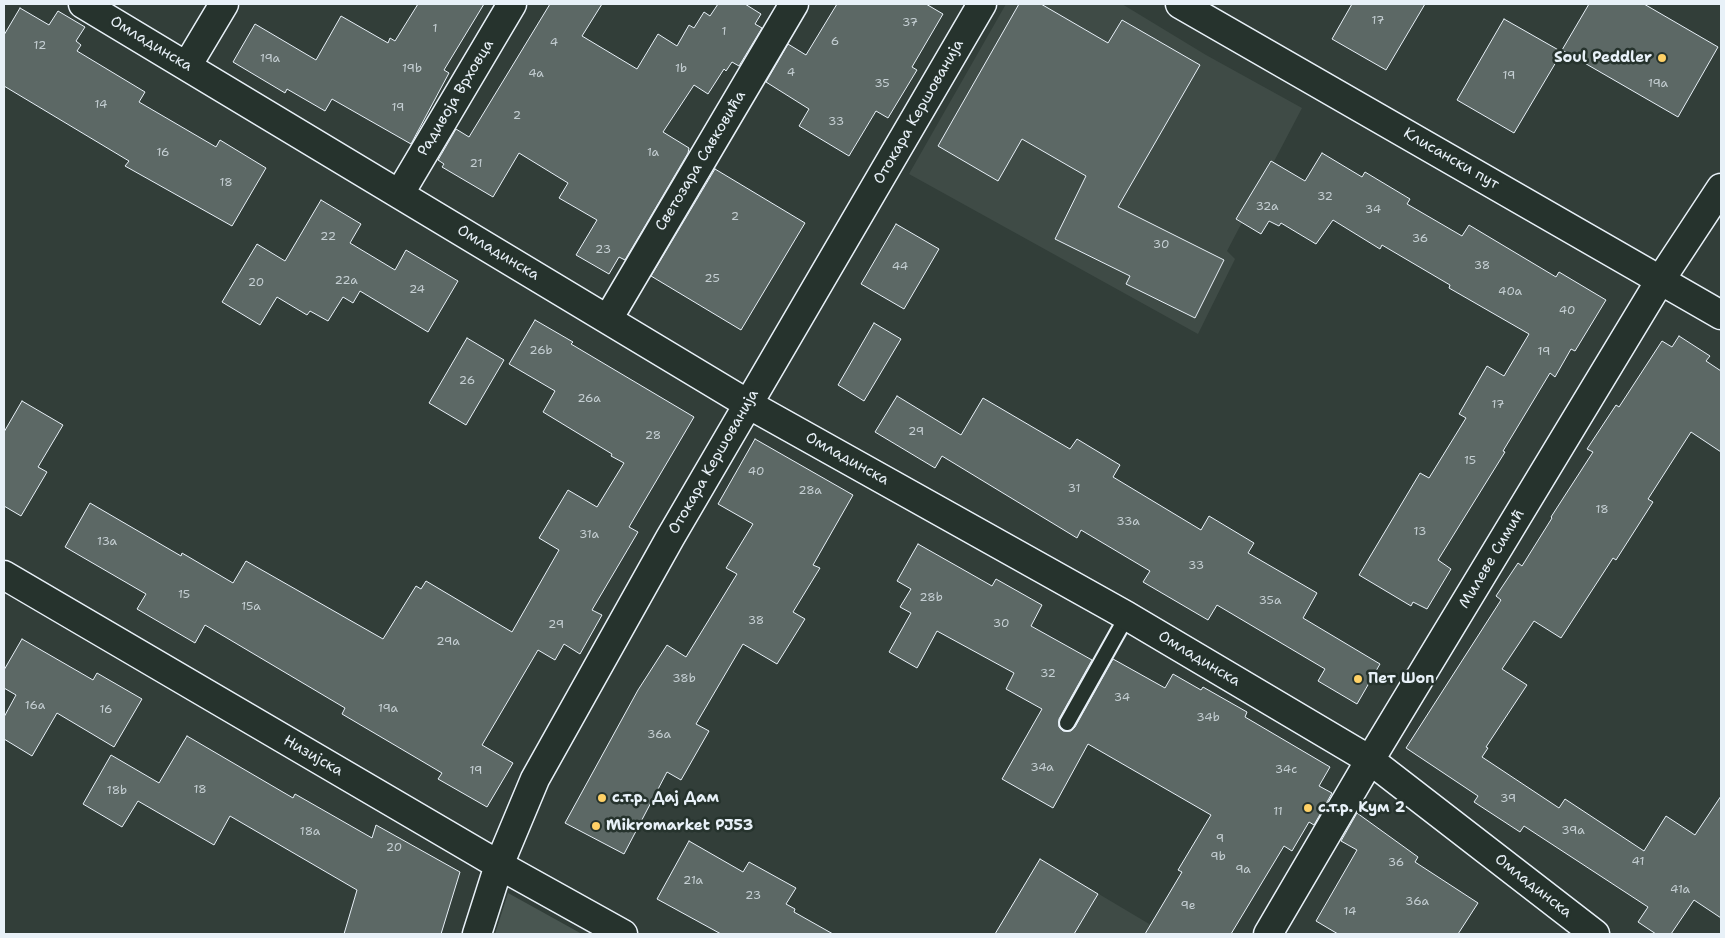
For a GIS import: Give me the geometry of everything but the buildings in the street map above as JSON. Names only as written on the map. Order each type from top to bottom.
[{"type":"street","name":"Омладинска","points":[[83,4],[748,404],[1127,616],[1370,760],[1595,934]]},
{"type":"street","points":[[187,66],[224,4]]},
{"type":"street","name":"Радивоја Врховца","points":[[400,193],[512,4]]},
{"type":"street","name":"Светозара Савковића","points":[[608,319],[794,4]]},
{"type":"street","name":"Отокара Кершованија","points":[[477,934],[498,864],[535,779],[748,404],[982,4]]},
{"type":"street","name":"Клисански пут","points":[[1180,4],[1721,315]]},
{"type":"street","name":"Милеве Симић","points":[[1268,934],[1370,760],[1660,280],[1721,188]]},
{"type":"street","name":"Низијска","points":[[4,575],[498,864],[623,934]]},
{"type":"lane","points":[[1066,723],[1127,616]]},
{"type":"shaded area","points":[[1006,4],[1122,4],[1206,55],[1302,108],[1227,251],[1235,259],[1198,334],[909,174]]},
{"type":"shaded area","points":[[1040,859],[1166,934],[995,934]]},
{"type":"shaded area","points":[[508,893],[582,934],[495,934]]},
{"type":"place","name":"Soul Peddler","points":[[1662,58]]},
{"type":"place","name":"Пет Шоп","points":[[1358,679]]},
{"type":"place","name":"с.т.р. Дај Дам","points":[[602,798]]},
{"type":"place","name":"с.т.р. Кум 2","points":[[1308,808]]},
{"type":"place","name":"Mikromarket PJ53","points":[[596,826]]}]
